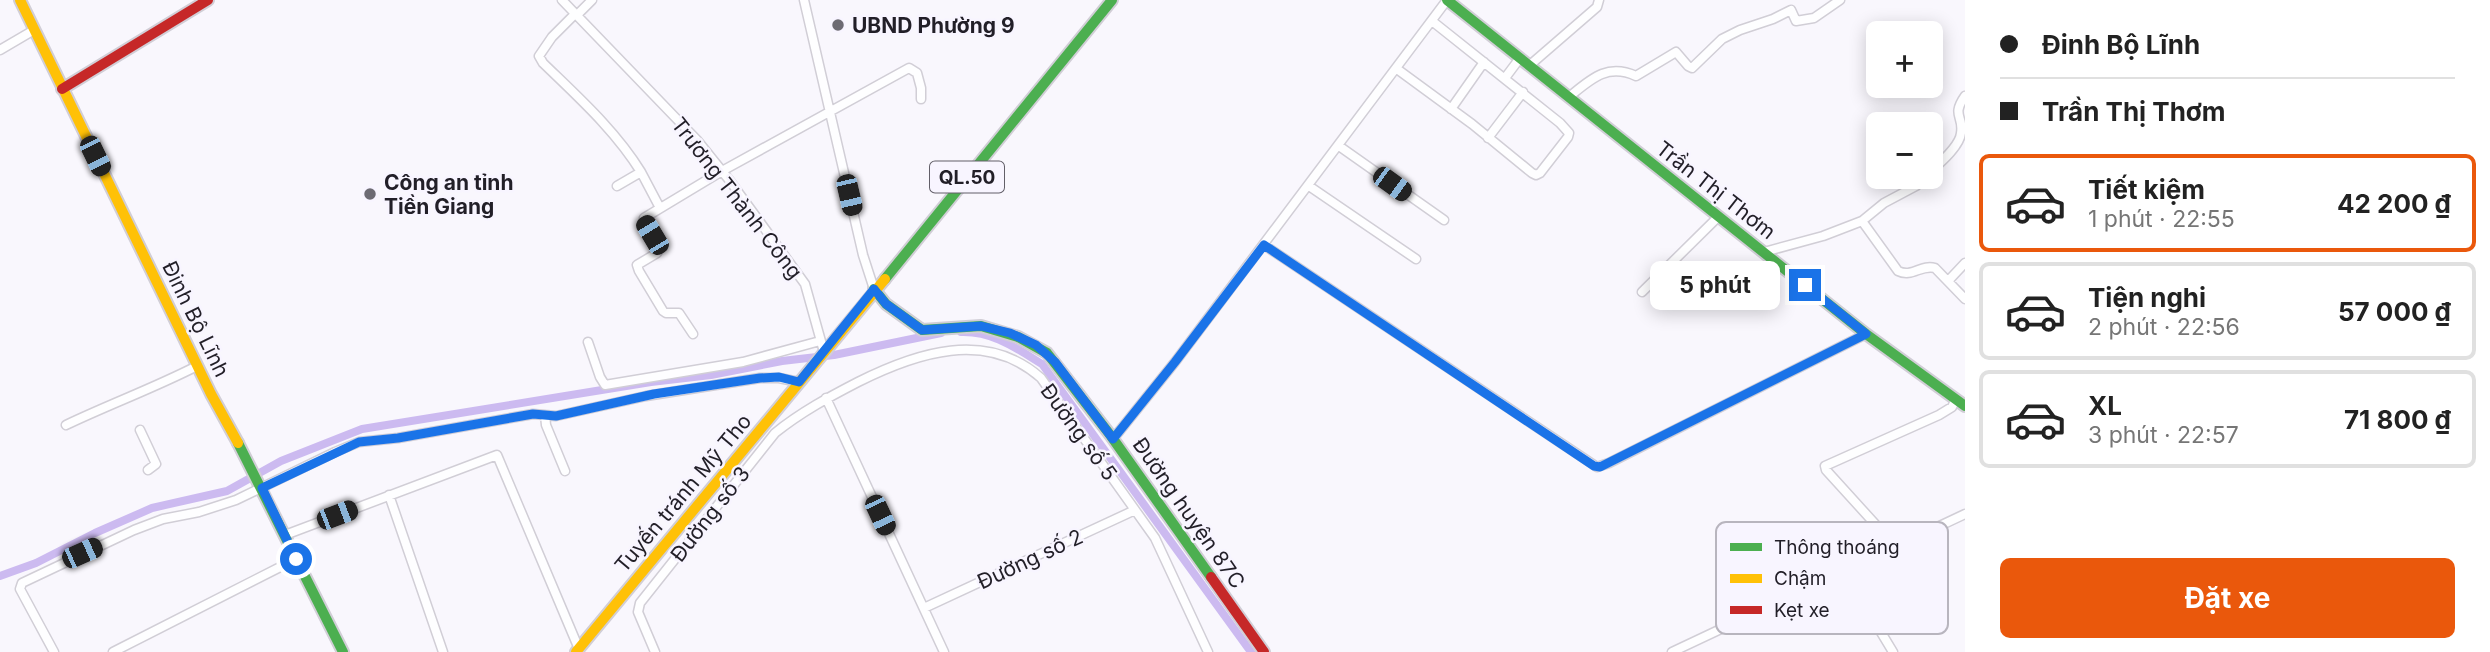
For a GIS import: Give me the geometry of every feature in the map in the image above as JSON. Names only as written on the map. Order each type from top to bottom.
[{"type":"main road","name":"Đinh Bộ Lĩnh","points":[[20,0],[197,366],[259,482],[342,652]]},
{"type":"main road","points":[[62,89],[208,0]]},
{"type":"main road","name":"Tuyến tránh Mỹ Tho","points":[[579,651],[754,439],[822,349],[1112,0]]},
{"type":"main road","name":"Trần Thị Thơm","points":[[1446,1],[1866,334],[1961,403]]},
{"type":"main road","name":"Đường huyện 87C","points":[[874,289],[886,304],[922,330],[981,326],[1010,333],[1036,345],[1055,362],[1264,652]]},
{"type":"street","name":"Trương Thành Công","points":[[562,0],[697,141],[722,171],[802,279],[808,291],[822,349]]},
{"type":"street","points":[[592,0],[552,37],[540,53],[540,60],[627,150],[660,208]]},
{"type":"street","points":[[804,0],[863,255],[874,289]]},
{"type":"street","points":[[1569,97],[1590,80],[1601,75],[1622,70],[1636,76],[1676,52],[1692,68],[1722,39],[1740,30],[1791,10],[1796,21],[1809,20],[1840,0]]},
{"type":"street","points":[[1113,439],[1309,186],[1446,1]]},
{"type":"street","points":[[1506,76],[1597,7],[1598,1]]},
{"type":"street","points":[[1397,69],[1536,175],[1568,138],[1566,128],[1506,76],[1432,21]]},
{"type":"street","points":[[0,50],[34,30]]},
{"type":"street","points":[[1451,109],[1484,62]]},
{"type":"street","points":[[693,334],[679,313],[663,311],[637,265],[660,250],[644,218],[722,171],[909,68],[917,73],[921,99]]},
{"type":"street","points":[[1488,138],[1522,92]]},
{"type":"street","points":[[1943,159],[1961,133],[1958,109],[1965,96]]},
{"type":"street","points":[[1339,146],[1444,220]]},
{"type":"street","points":[[617,186],[640,172]]},
{"type":"street","points":[[1309,186],[1416,259]]},
{"type":"street","points":[[1764,252],[1862,222],[1884,204],[1911,189]]},
{"type":"street","points":[[1642,292],[1718,217]]},
{"type":"street","points":[[1862,222],[1898,271],[1911,273],[1928,266],[1935,268],[1965,299]]},
{"type":"street","points":[[1264,245],[1597,467],[1866,334]]},
{"type":"street","points":[[1948,280],[1965,263]]},
{"type":"street","points":[[1671,265],[1698,286]]},
{"type":"street","points":[[588,342],[605,385],[822,349]]},
{"type":"street","name":"Đường số 5","points":[[826,398],[885,369],[926,354],[963,349],[1007,356],[1022,363],[1041,378],[1160,547],[1208,652]]},
{"type":"street","points":[[66,425],[125,398],[150,390],[197,366]]},
{"type":"street","points":[[54,652],[20,589],[22,583],[134,530],[178,515],[216,508],[259,482],[359,442],[398,438],[533,414],[556,416],[654,394],[760,378],[801,380]]},
{"type":"street","points":[[826,398],[944,652]]},
{"type":"street","name":"Đường số 3","points":[[655,652],[638,612],[640,603],[763,447],[790,421],[826,398]]},
{"type":"street","points":[[1873,522],[1825,466],[1961,403]]},
{"type":"street","points":[[545,415],[546,425],[565,471]]},
{"type":"street","points":[[140,430],[156,464],[148,470]]},
{"type":"street","points":[[754,439],[763,447]]},
{"type":"street","points":[[285,535],[497,455],[579,651]]},
{"type":"street","points":[[389,495],[443,652]]},
{"type":"street","name":"Đường số 2","points":[[924,608],[1135,510]]},
{"type":"street","points":[[1948,522],[1965,514]]},
{"type":"street","points":[[113,652],[296,559]]},
{"type":"street","points":[[653,559],[666,570]]},
{"type":"street","points":[[1672,652],[1716,631]]},
{"type":"street","points":[[1882,634],[1893,652]]},
{"type":"waterway","points":[[961,332],[994,337],[1042,364],[1251,652]]},
{"type":"waterway","points":[[0,576],[36,563],[152,508],[227,491],[281,461],[362,429],[651,382],[711,375],[782,361],[834,355],[941,333]]},
{"type":"traffic: fast","points":[[885,279],[1112,0]]},
{"type":"traffic: fast","points":[[1447,0],[1866,334],[1965,406]]},
{"type":"traffic: fast","points":[[874,289],[886,304],[922,330],[981,326],[1018,337],[1047,353],[1111,436],[1211,577]]},
{"type":"traffic: fast","points":[[238,443],[343,652]]},
{"type":"traffic: slow","points":[[20,0],[211,394],[238,443]]},
{"type":"traffic: slow","points":[[576,652],[885,279]]},
{"type":"traffic: jam","points":[[62,89],[208,0]]},
{"type":"traffic: jam","points":[[1211,577],[1264,652]]},
{"type":"place","name":"UBND Phường 9","points":[[838,25]]},
{"type":"place","name":"Công an tỉnh Tiền Giang","points":[[370,194]]},
{"type":"route","points":[[296,559],[262,488],[335,452],[359,442],[398,438],[533,414],[556,416],[654,394],[760,378],[779,377],[799,382],[874,289],[886,304],[922,330],[981,326],[1010,333],[1036,345],[1055,362],[1113,439],[1264,245],[1594,466],[1600,467],[1866,334],[1805,285]]}]
